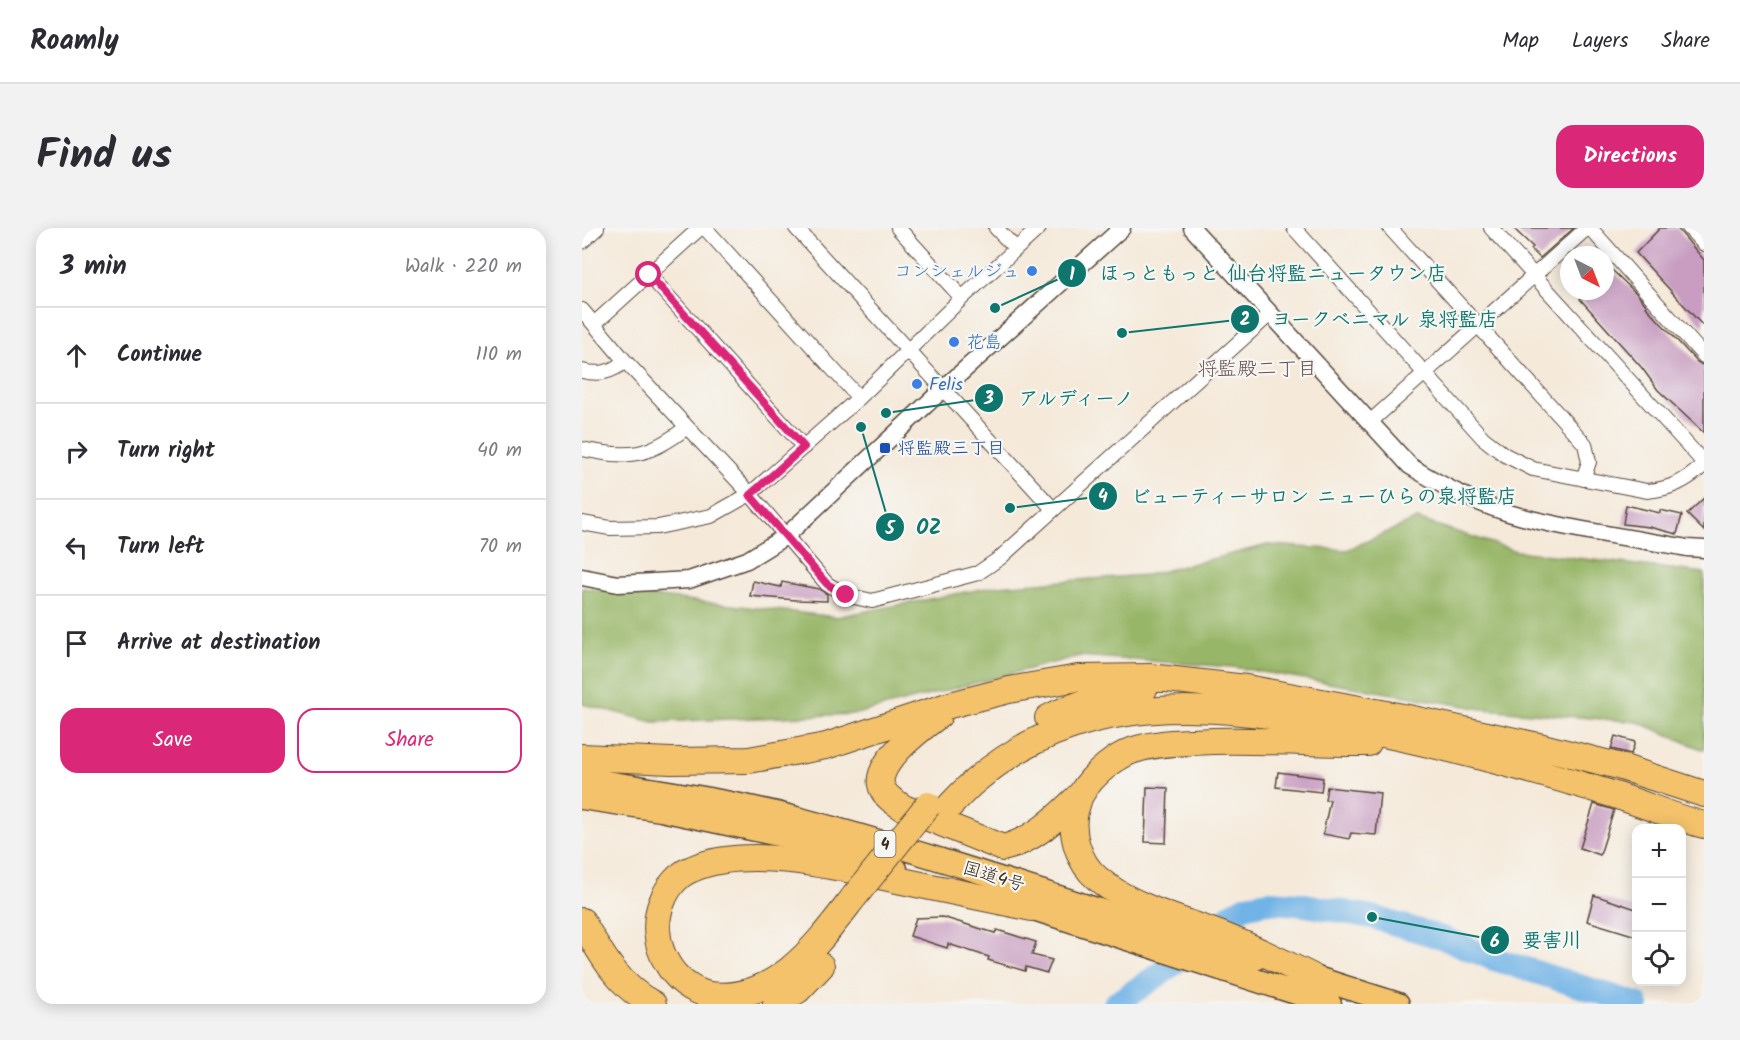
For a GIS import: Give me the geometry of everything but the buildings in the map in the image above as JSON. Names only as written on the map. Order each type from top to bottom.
[{"type":"highway","points":[[582,757],[671,761],[749,760],[826,746],[950,705],[1009,690],[1078,678],[1149,677],[1246,688],[1403,717],[1543,747],[1618,766],[1704,794]]},
{"type":"highway","points":[[1032,908],[822,864],[774,859],[743,859],[713,862],[690,869],[676,879],[660,905],[657,922],[663,956],[672,972],[685,984],[701,993],[734,998],[755,993],[792,972],[809,956],[862,899],[936,809],[967,771],[1005,744],[1061,712],[1102,697],[1177,685],[1246,688]]},
{"type":"highway","points":[[950,705],[905,742],[886,765],[881,776],[881,788],[892,801],[904,808],[1002,848],[1032,837],[1055,820],[1099,772],[1119,757],[1140,748],[1182,742],[1239,740],[1431,743]]},
{"type":"highway","points":[[936,809],[1013,754],[1068,727],[1104,717],[1177,708],[1244,712],[1339,725],[1431,743],[1607,793],[1674,817],[1704,825]]},
{"type":"highway","name":"国道4号","points":[[582,778],[677,793],[798,818],[1027,886],[1181,938],[1204,965],[1330,1004]]},
{"type":"highway","points":[[1080,795],[1074,815],[1074,837],[1081,856],[1094,876],[1135,902],[1181,938],[1227,944],[1311,976],[1398,1004]]},
{"type":"highway","name":"国道4号","points":[[582,798],[661,810],[793,838],[1032,908],[1181,938]]},
{"type":"highway","points":[[1674,817],[1704,834]]},
{"type":"highway","points":[[776,1004],[812,977],[862,899]]},
{"type":"highway","points":[[582,921],[618,978],[640,997],[653,1004]]},
{"type":"street","points":[[582,242],[597,228]]},
{"type":"street","points":[[594,324],[700,228]]},
{"type":"street","points":[[705,228],[859,398]]},
{"type":"street","points":[[796,228],[1053,509]]},
{"type":"street","points":[[898,228],[962,298]]},
{"type":"street","points":[[996,228],[1016,249]]},
{"type":"street","points":[[582,523],[610,528],[658,527],[711,516],[750,495],[859,398],[962,298],[1039,228]]},
{"type":"street","points":[[582,577],[618,584],[689,580],[747,560],[786,536],[1122,228]]},
{"type":"street","points":[[1192,228],[1410,466],[1443,486],[1478,502],[1522,517],[1687,548],[1704,549]]},
{"type":"street","points":[[1294,228],[1483,438],[1505,455],[1533,469],[1647,491],[1664,490],[1687,480],[1704,464],[1491,228]]},
{"type":"street","points":[[1390,228],[1585,444],[1589,462],[1583,479]]},
{"type":"street","points":[[1370,423],[1588,228],[1704,356]]},
{"type":"street","points":[[1689,228],[1704,244]]},
{"type":"street","points":[[649,275],[804,447]]},
{"type":"street","points":[[582,310],[625,361],[750,495],[827,584],[846,595],[872,601],[978,573],[1000,558],[1270,314]]},
{"type":"street","points":[[582,371],[597,374],[615,369],[625,361]]},
{"type":"street","points":[[582,449],[609,455],[641,453],[665,444],[687,427]]},
{"type":"green space","points":[[1417,519],[1516,551],[1704,573],[1704,750],[1638,722],[1483,709],[1233,667],[1079,656],[856,714],[654,722],[582,704],[582,588],[836,617],[997,586],[1147,575],[1268,545],[1347,550]]},
{"type":"waterway","points":[[1115,1004],[1166,970],[1233,913],[1247,906],[1268,902],[1299,904],[1372,917],[1443,938],[1491,958],[1637,1004]]},
{"type":"place","name":"コンシェルジュ","points":[[1032,271]]},
{"type":"place","name":"ほっともっと 仙台将監ニュータウン店","points":[[995,308]]},
{"type":"place","name":"ヨークベニマル 泉将監店","points":[[1122,333]]},
{"type":"place","name":"花島","points":[[954,342]]},
{"type":"place","name":"Felis","points":[[917,384]]},
{"type":"place","name":"アルディーノ","points":[[886,413]]},
{"type":"place","name":"OZ","points":[[861,427]]},
{"type":"place","name":"将監殿三丁目","points":[[885,448]]},
{"type":"place","name":"ビューティーサロン ニューひらの泉将監店","points":[[1010,508]]},
{"type":"place","name":"要害川","points":[[1372,917]]},
{"type":"district","name":"将監殿二丁目","points":[[1257,368]]},
{"type":"route","points":[[649,275],[804,447],[750,495],[827,584],[846,595]]}]
